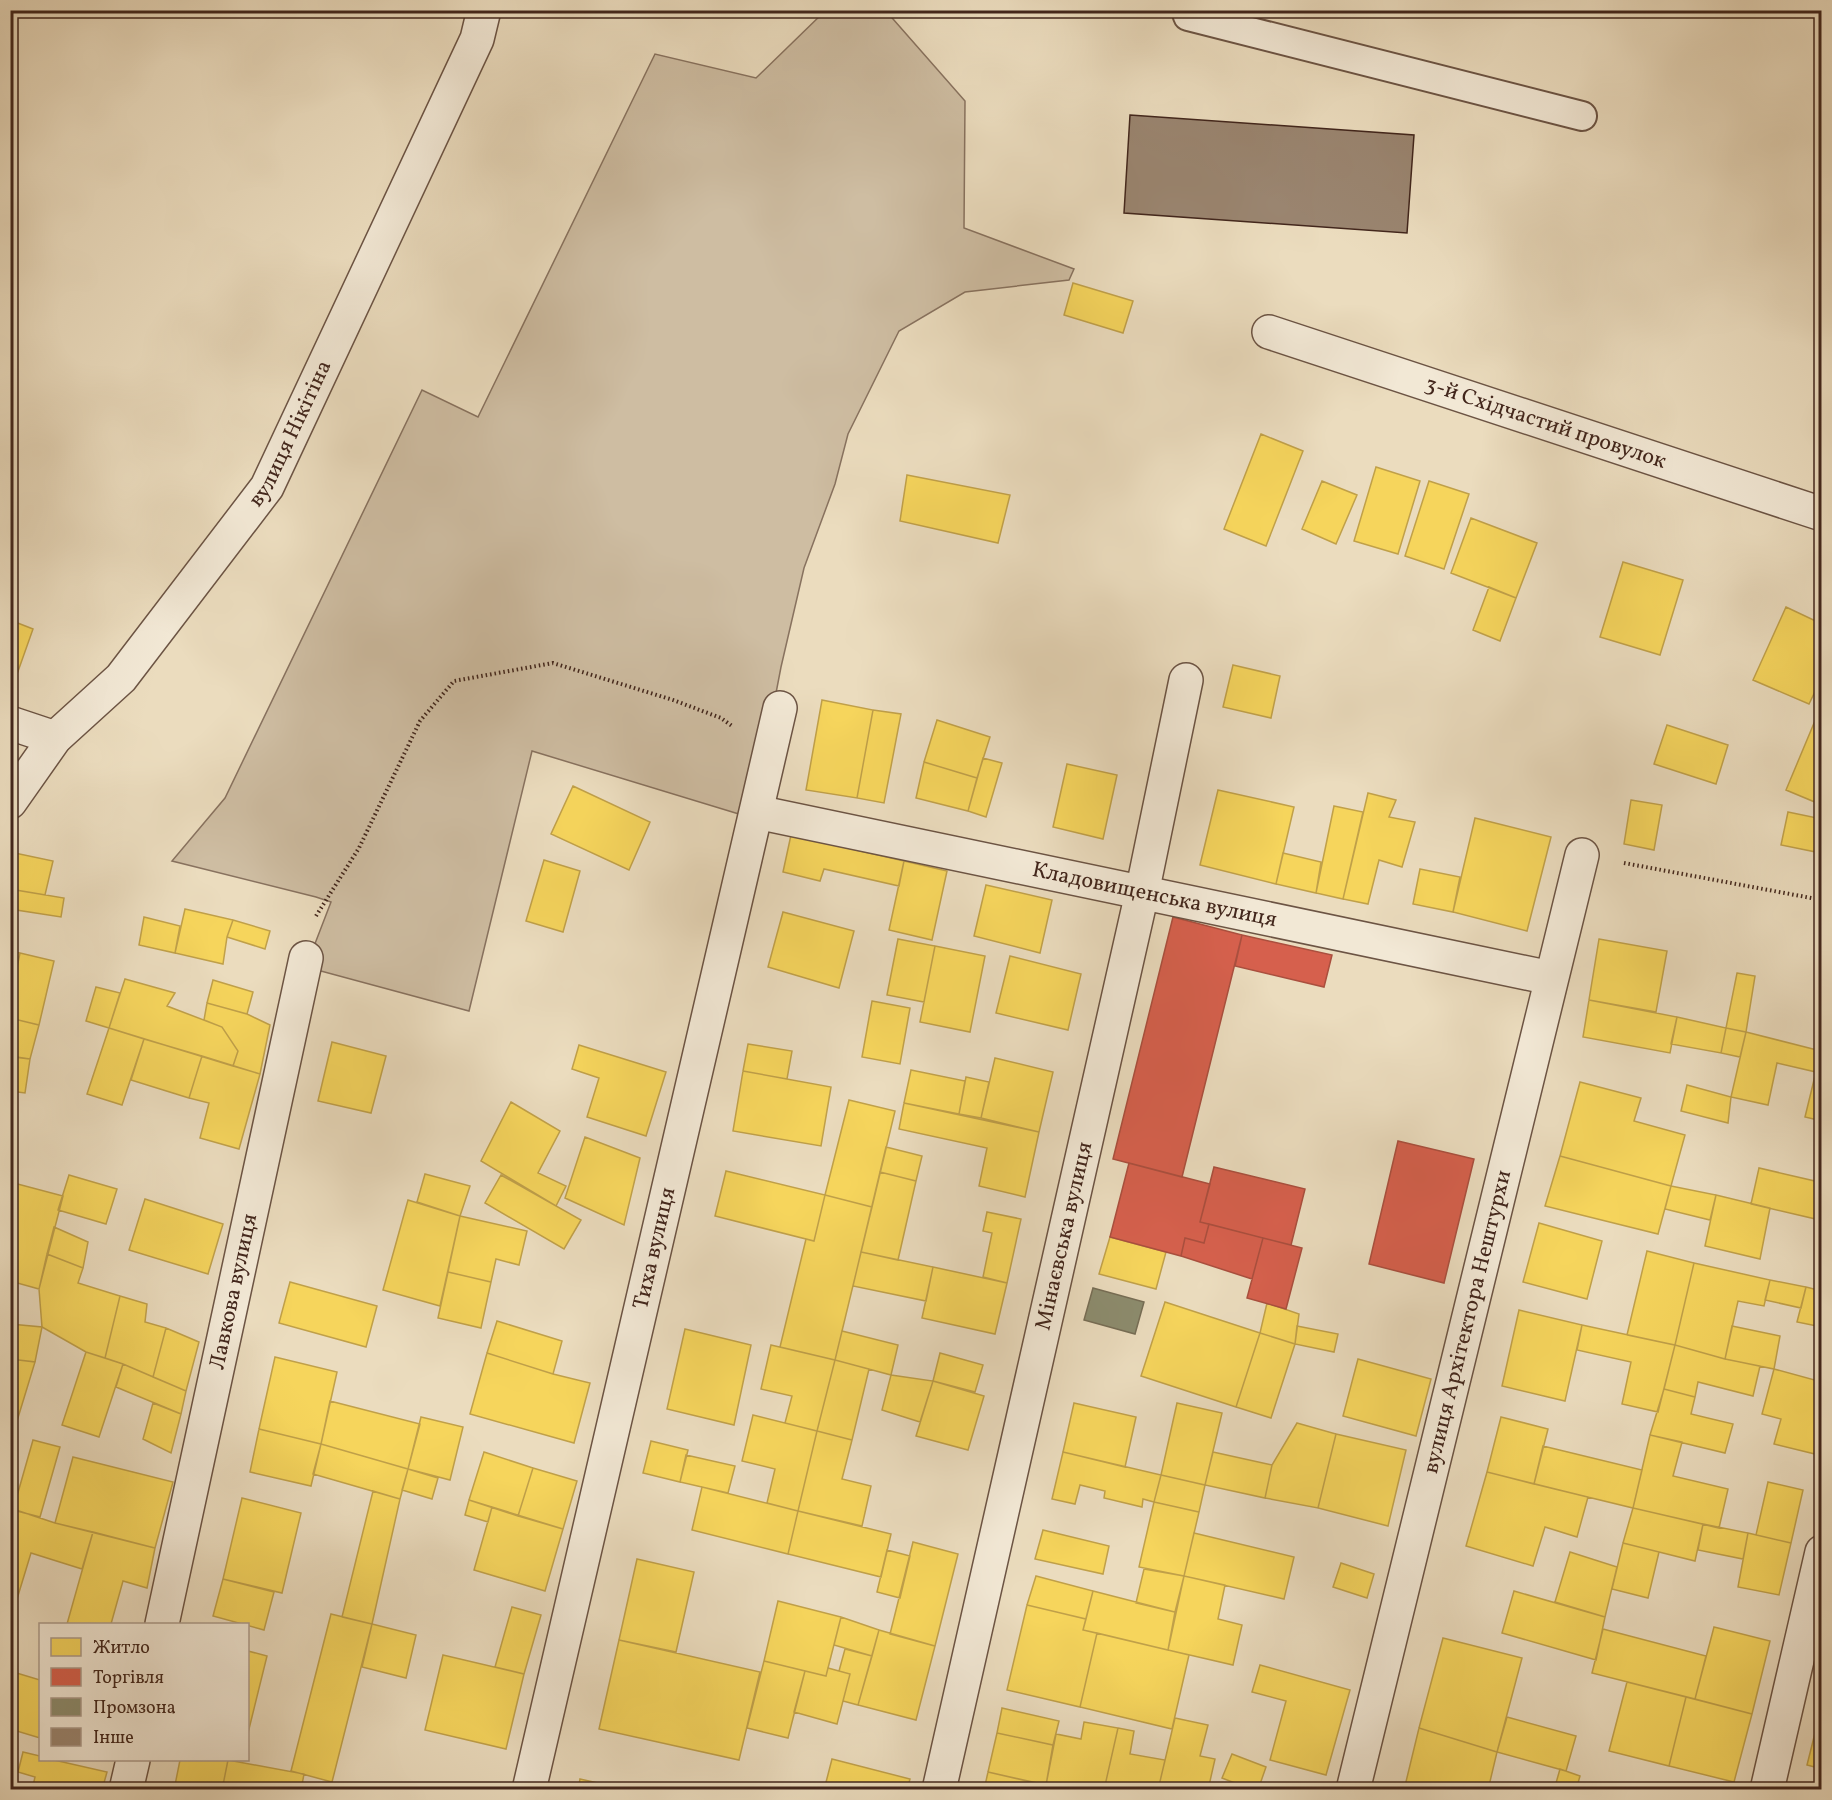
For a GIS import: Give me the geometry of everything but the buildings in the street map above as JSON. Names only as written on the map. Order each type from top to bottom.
[{"type":"street","name":"вулиця Нікітіна","points":[[10,802],[56,738],[121,678],[267,487],[477,39],[484,10]]},
{"type":"street","name":"3-й Східчастий провулок","points":[[1269,332],[1821,514]]},
{"type":"street","name":"Мінаєвська вулиця","points":[[939,1790],[1142,892],[1186,680]]},
{"type":"street","name":"Тиха вулиця","points":[[529,1790],[780,708]]},
{"type":"street","points":[[10,723],[56,738]]},
{"type":"street","name":"Кладовищенська вулиця","points":[[757,812],[1551,978]]},
{"type":"street","name":"вулиця Архітектора Нештурхи","points":[[1353,1790],[1582,855]]},
{"type":"street","name":"Лавкова вулиця","points":[[162,1623],[306,958]]},
{"type":"street","points":[[1767,1790],[1821,1552]]},
{"type":"street","points":[[126,1790],[133,1761]]},
{"type":"lane","points":[[1186,10],[1188,16],[1581,116]]},
{"type":"path","points":[[306,958],[314,919],[359,848],[420,721],[454,681],[553,663],[673,700],[721,718],[759,745],[767,765]]},
{"type":"path","points":[[1582,855],[1821,900]]},
{"type":"shaded area","points":[[825,11],[886,11],[965,101],[964,228],[1074,269],[1069,280],[965,292],[899,331],[848,434],[835,484],[804,568],[781,667],[752,818],[532,751],[469,1011],[306,967],[331,902],[172,861],[225,798],[422,390],[478,417],[655,54],[756,78]]}]
